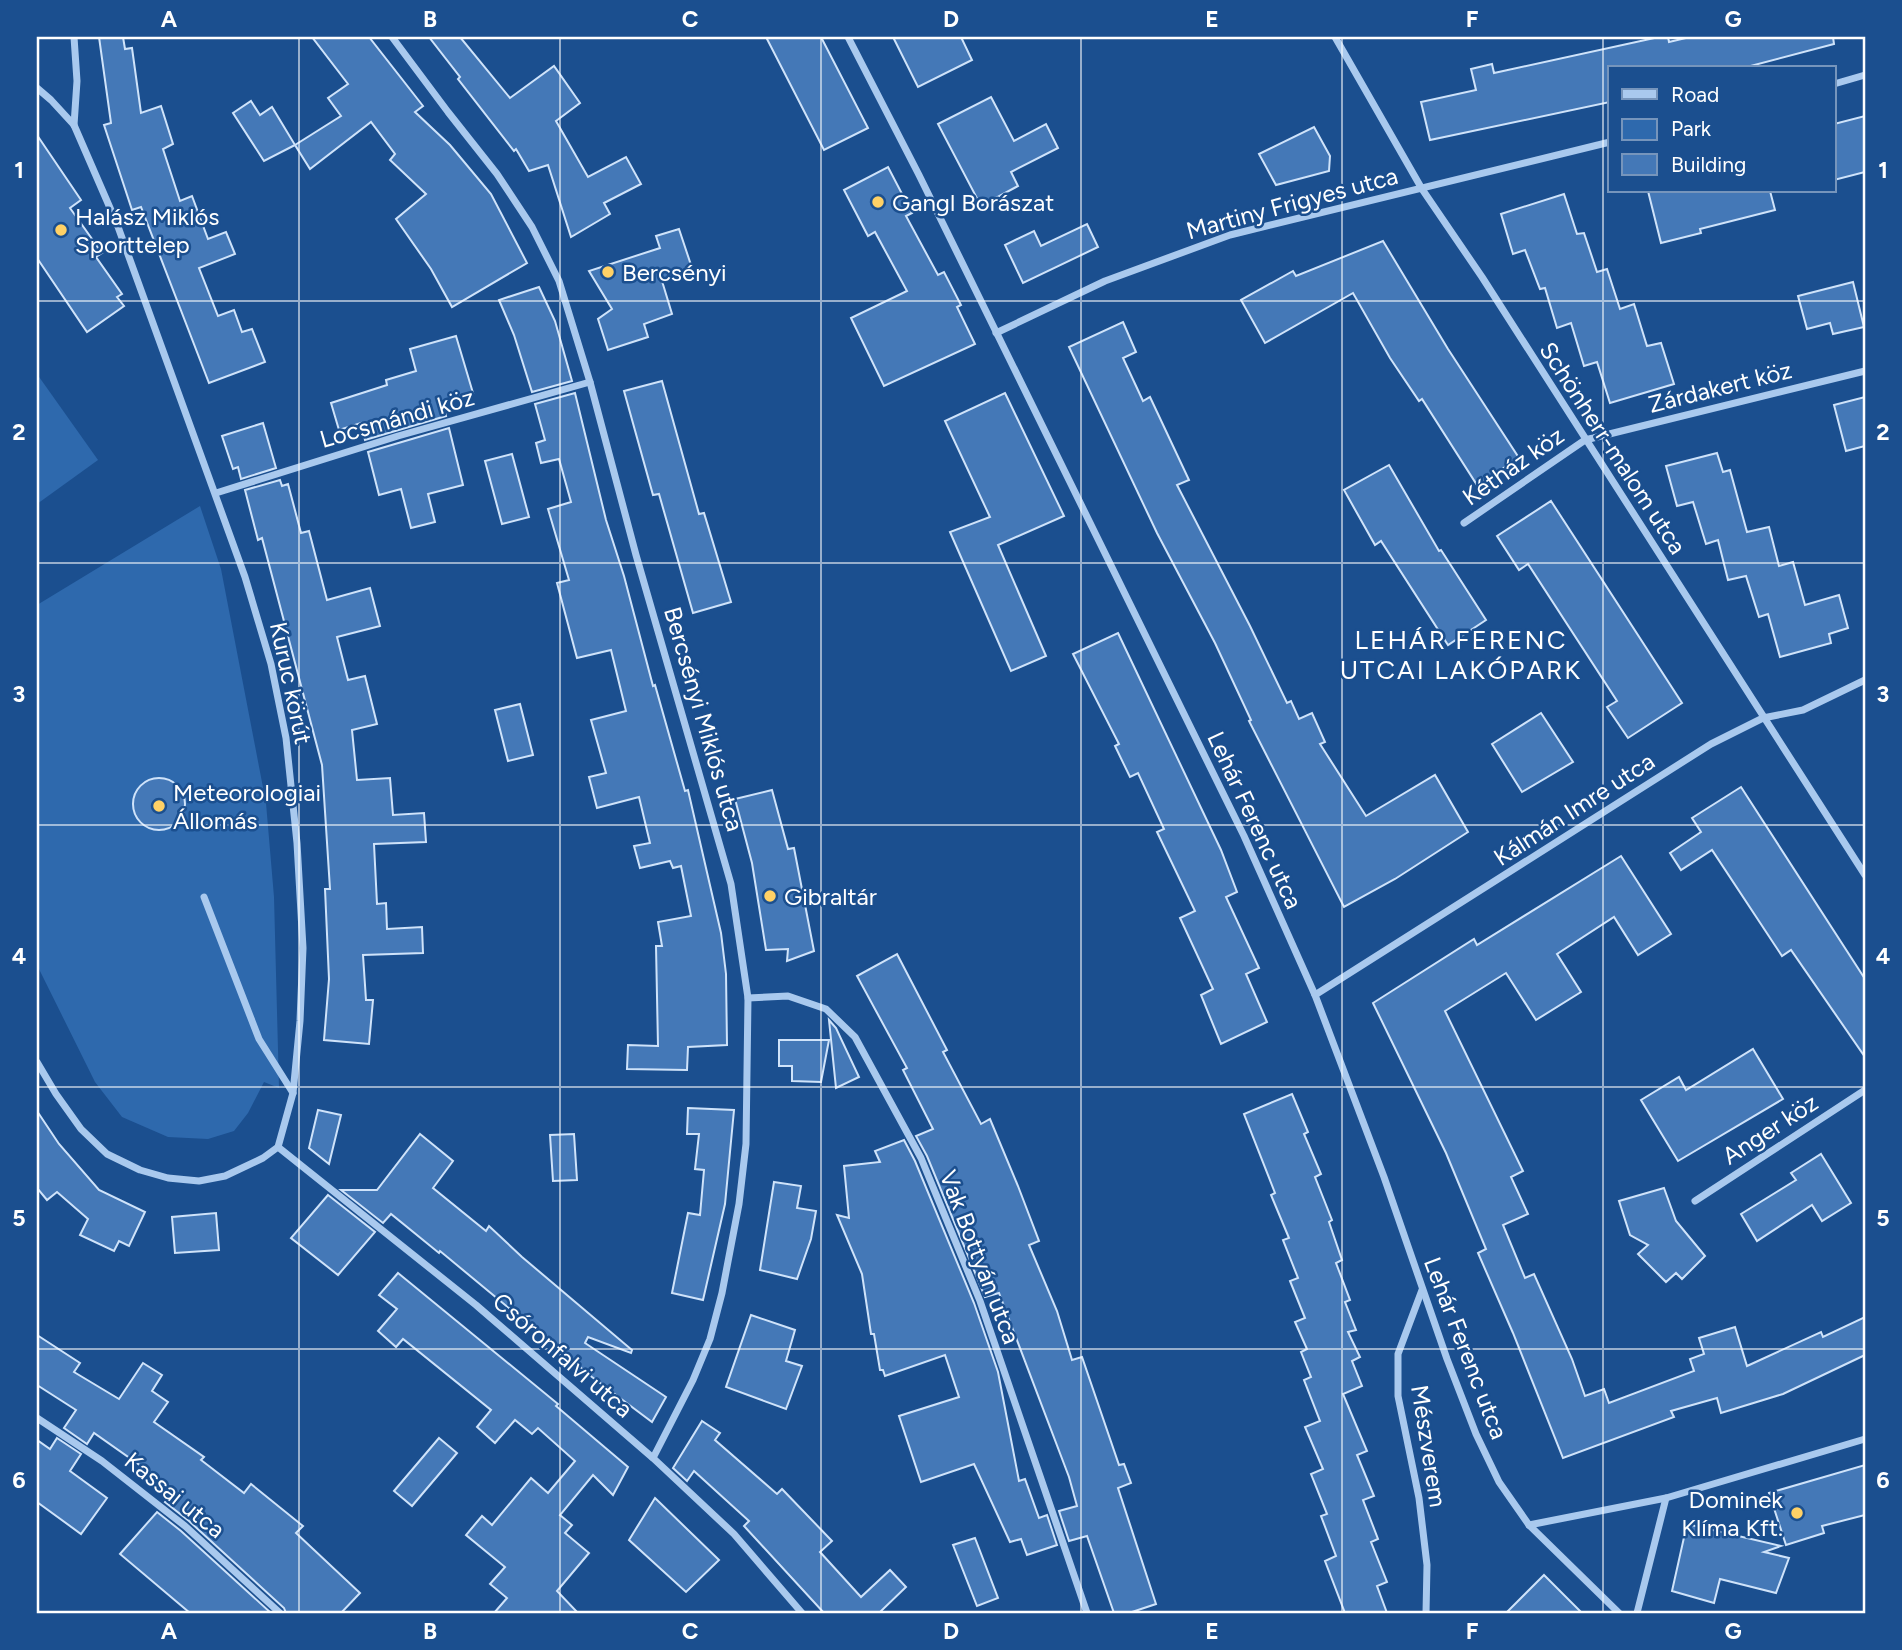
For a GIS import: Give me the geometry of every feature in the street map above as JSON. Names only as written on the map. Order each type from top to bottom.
[{"type":"street","name":"Kuruc körút","points":[[74,37],[77,81],[74,125]]},
{"type":"street","name":"Bercsényi Miklós utca","points":[[392,37],[497,174],[532,227],[559,281],[590,382],[636,555],[731,884],[748,998],[746,1144],[739,1204],[710,1339],[693,1380],[653,1458]]},
{"type":"street","name":"Lehár Ferenc utca","points":[[848,37],[919,175],[1244,836],[1315,995],[1384,1177],[1422,1290],[1476,1434],[1499,1482],[1529,1525],[1619,1613]]},
{"type":"street","name":"Schönherr-malom utca","points":[[1335,37],[1422,189],[1482,277],[1865,875]]},
{"type":"street","points":[[1836,83],[1865,75]]},
{"type":"street","name":"Kuruc körút","points":[[37,88],[74,125],[117,224],[216,493],[271,664],[285,738],[298,843],[303,948],[300,1021],[292,1093],[278,1147]]},
{"type":"street","name":"Martiny Frigyes utca","points":[[996,333],[1105,281],[1230,234],[1608,142]]},
{"type":"street","name":"Zárdakert köz","points":[[1585,440],[1865,371]]},
{"type":"street","name":"Locsmándi köz","points":[[216,493],[398,436],[590,382]]},
{"type":"street","name":"Kétház köz","points":[[1464,523],[1585,440]]},
{"type":"street","name":"Kálmán Imre utca","points":[[1315,995],[1711,744],[1763,718],[1802,710],[1865,680]]},
{"type":"street","points":[[204,897],[259,1039],[292,1093]]},
{"type":"street","name":"Vak Bottyán utca","points":[[748,998],[789,996],[826,1009],[855,1038],[921,1158],[980,1301],[1087,1613]]},
{"type":"street","points":[[37,1062],[81,1129],[107,1154],[141,1170],[168,1178],[199,1181],[225,1176],[263,1158],[278,1147]]},
{"type":"street","name":"Anger köz","points":[[1695,1201],[1865,1090]]},
{"type":"street","name":"Csóronfalvi utca","points":[[278,1147],[476,1304],[653,1458],[734,1534],[802,1613]]},
{"type":"street","name":"Mészverem","points":[[1422,1290],[1398,1354],[1398,1396],[1419,1498],[1427,1565],[1426,1613]]},
{"type":"street","name":"Kassai utca","points":[[37,1418],[102,1461],[185,1526],[280,1613]]},
{"type":"street","points":[[1529,1525],[1666,1498],[1865,1439]]},
{"type":"street","points":[[1637,1613],[1666,1498]]},
{"type":"green space","points":[[37,374],[98,460],[37,504]]},
{"type":"green space","points":[[200,506],[221,569],[266,803],[274,897],[279,1088],[264,1082],[248,1113],[234,1131],[208,1139],[168,1137],[122,1117],[95,1082],[37,965],[37,605]]},
{"type":"building","points":[[99,37],[123,37],[125,49],[132,48],[141,113],[161,106],[173,144],[163,149],[180,201],[192,196],[208,239],[226,232],[235,254],[199,268],[218,316],[234,310],[242,332],[252,329],[265,362],[209,383],[141,207],[132,210],[104,125],[111,123]]},
{"type":"building","points":[[312,37],[369,37],[423,106],[415,112],[450,145],[491,194],[527,263],[452,307],[431,269],[396,219],[426,194],[390,160],[395,154],[371,122],[310,169],[295,145],[341,116],[328,98],[348,84]]},
{"type":"building","points":[[429,37],[460,37],[510,98],[554,66],[580,103],[556,121],[588,177],[626,157],[641,184],[604,203],[610,214],[571,237],[548,165],[529,171],[516,149],[514,151],[458,79],[460,77]]},
{"type":"building","points":[[766,37],[821,37],[868,128],[824,150]]},
{"type":"building","points":[[893,37],[961,37],[972,60],[918,87]]},
{"type":"building","points":[[1659,37],[1668,37],[1669,42],[1690,37],[1833,37],[1834,44],[1751,66],[1608,66],[1608,102],[1430,140],[1421,102],[1476,90],[1471,69],[1492,64],[1494,73]]},
{"type":"building","points":[[991,97],[1014,141],[1046,124],[1058,148],[1011,172],[1018,186],[981,206],[938,124]]},
{"type":"building","points":[[251,101],[260,115],[272,107],[295,145],[264,161],[233,113]]},
{"type":"building","points":[[1865,116],[1865,172],[1836,179],[1836,123]]},
{"type":"building","points":[[1314,127],[1330,156],[1329,171],[1276,185],[1259,154]]},
{"type":"building","name":"Halász Miklós Sporttelep","points":[[37,135],[81,200],[70,208],[102,253],[96,257],[122,294],[117,297],[124,306],[87,332],[37,258]]},
{"type":"building","points":[[888,167],[912,213],[906,216],[938,275],[944,272],[961,305],[957,307],[975,344],[884,386],[851,318],[907,291],[875,232],[868,236],[844,190]]},
{"type":"building","points":[[1648,192],[1770,192],[1775,210],[1700,229],[1701,233],[1661,243]]},
{"type":"building","points":[[1564,194],[1577,234],[1584,233],[1597,272],[1607,269],[1620,309],[1634,304],[1647,346],[1661,343],[1674,384],[1610,403],[1597,362],[1584,366],[1571,323],[1557,328],[1545,288],[1540,289],[1525,250],[1513,254],[1501,214]]},
{"type":"building","points":[[1087,224],[1098,247],[1023,283],[1005,245],[1034,231],[1041,246]]},
{"type":"building","points":[[679,229],[693,271],[662,281],[672,314],[644,324],[648,337],[608,350],[598,319],[612,309],[589,271],[660,248],[656,236]]},
{"type":"building","points":[[1383,241],[1448,349],[1519,458],[1477,485],[1422,399],[1419,401],[1390,358],[1353,293],[1265,343],[1241,300],[1293,271],[1296,276]]},
{"type":"building","points":[[1853,282],[1864,327],[1833,334],[1830,323],[1807,329],[1798,296]]},
{"type":"building","points":[[539,287],[555,321],[572,381],[532,392],[514,335],[499,300]]},
{"type":"building","points":[[1123,322],[1136,352],[1123,358],[1143,401],[1150,397],[1189,480],[1177,485],[1287,703],[1291,701],[1299,719],[1312,713],[1325,742],[1320,744],[1366,816],[1435,775],[1468,832],[1395,879],[1344,907],[1249,721],[1251,720],[1215,643],[1157,533],[1069,347]]},
{"type":"building","points":[[456,336],[473,393],[442,402],[446,416],[365,440],[361,423],[339,430],[331,403],[387,385],[386,380],[416,371],[410,349]]},
{"type":"building","points":[[662,381],[699,514],[704,513],[731,602],[693,613],[659,494],[653,495],[624,391]]},
{"type":"building","points":[[575,393],[606,520],[653,686],[655,685],[685,791],[688,790],[721,933],[726,974],[727,1045],[688,1047],[687,1070],[627,1069],[628,1045],[658,1046],[656,946],[662,946],[658,922],[691,916],[681,866],[673,868],[670,861],[640,868],[634,846],[650,843],[639,797],[597,808],[589,777],[606,773],[591,720],[626,711],[611,650],[577,658],[557,583],[569,580],[548,509],[571,502],[559,459],[541,463],[536,443],[545,440],[535,404]]},
{"type":"building","points":[[1005,393],[1064,516],[998,545],[1046,656],[1011,671],[950,532],[990,517],[945,421]]},
{"type":"building","points":[[1865,397],[1865,446],[1846,451],[1834,405]]},
{"type":"building","points":[[263,423],[276,468],[241,479],[238,467],[233,469],[222,436]]},
{"type":"building","points":[[449,428],[463,485],[428,494],[435,522],[411,528],[401,489],[379,495],[368,452]]},
{"type":"building","points":[[1717,453],[1723,472],[1730,470],[1747,532],[1769,527],[1779,566],[1793,562],[1805,605],[1839,595],[1848,628],[1829,634],[1831,643],[1780,657],[1768,614],[1759,617],[1746,576],[1728,580],[1718,540],[1706,544],[1693,502],[1677,506],[1666,466]]},
{"type":"building","points":[[512,454],[529,517],[502,524],[485,461]]},
{"type":"building","points":[[1389,465],[1439,551],[1441,550],[1486,620],[1448,645],[1381,541],[1375,545],[1344,490]]},
{"type":"building","points":[[280,480],[282,486],[288,484],[301,533],[309,531],[327,600],[370,588],[380,626],[337,637],[348,680],[365,676],[377,724],[352,730],[357,780],[390,778],[393,815],[424,813],[426,842],[374,844],[377,904],[386,903],[387,929],[422,927],[423,953],[363,955],[366,1000],[373,1000],[369,1044],[324,1040],[329,979],[325,889],[330,889],[322,765],[262,538],[258,540],[245,490]]},
{"type":"building","points":[[1551,501],[1682,703],[1628,738],[1607,707],[1617,701],[1528,564],[1519,570],[1497,536]]},
{"type":"building","points":[[1118,633],[1221,850],[1237,892],[1226,897],[1259,968],[1246,974],[1267,1022],[1221,1044],[1201,995],[1213,989],[1180,918],[1195,911],[1157,832],[1164,829],[1138,773],[1130,777],[1115,746],[1119,744],[1073,654]]},
{"type":"building","points":[[520,704],[533,755],[508,761],[495,710]]},
{"type":"building","points":[[1541,713],[1573,762],[1522,792],[1492,744]]},
{"type":"building","name":"Meteorologiai Állomás","points":[[159,778],[178,785],[185,804],[178,823],[159,830],[140,823],[133,804],[140,785]]},
{"type":"building","points":[[1741,787],[1865,979],[1865,1057],[1791,950],[1782,956],[1712,850],[1681,870],[1670,853],[1701,832],[1692,818]]},
{"type":"building","points":[[772,790],[788,849],[794,848],[814,951],[787,961],[788,949],[766,950],[752,863],[735,799]]},
{"type":"building","points":[[1621,856],[1671,934],[1638,955],[1614,917],[1557,954],[1581,992],[1536,1020],[1506,973],[1445,1011],[1523,1171],[1511,1177],[1528,1214],[1503,1225],[1525,1278],[1534,1274],[1572,1359],[1585,1396],[1604,1389],[1609,1403],[1694,1371],[1690,1359],[1704,1354],[1699,1338],[1735,1327],[1747,1366],[1821,1332],[1823,1337],[1865,1317],[1865,1355],[1783,1394],[1721,1413],[1717,1398],[1671,1411],[1674,1417],[1563,1458],[1478,1253],[1486,1249],[1446,1153],[1373,1003],[1474,939],[1477,945]]},
{"type":"building","points":[[897,954],[947,1050],[943,1052],[981,1124],[990,1119],[1018,1186],[1039,1241],[1029,1245],[1057,1311],[1072,1360],[1082,1357],[1119,1465],[1124,1464],[1131,1483],[1118,1488],[1156,1604],[1129,1613],[1114,1613],[1087,1536],[1069,1541],[1059,1511],[1077,1506],[1069,1477],[999,1293],[985,1297],[927,1156],[916,1136],[933,1129],[903,1070],[907,1068],[857,976]]},
{"type":"building","points":[[829,1020],[836,1028],[859,1077],[836,1088]]},
{"type":"building","points":[[779,1040],[829,1040],[821,1082],[792,1081],[792,1066],[779,1066]]},
{"type":"building","points":[[1753,1049],[1783,1099],[1678,1161],[1641,1100],[1679,1077],[1686,1090]]},
{"type":"building","points":[[1292,1094],[1308,1132],[1304,1134],[1321,1174],[1315,1177],[1332,1220],[1329,1222],[1342,1260],[1336,1263],[1350,1300],[1345,1302],[1356,1330],[1348,1332],[1360,1357],[1352,1361],[1362,1386],[1343,1394],[1367,1451],[1357,1455],[1374,1496],[1363,1500],[1378,1539],[1371,1542],[1387,1582],[1377,1586],[1387,1613],[1345,1613],[1325,1561],[1336,1556],[1321,1516],[1327,1514],[1311,1474],[1323,1469],[1305,1427],[1320,1421],[1304,1380],[1311,1377],[1301,1352],[1307,1349],[1295,1322],[1305,1318],[1290,1281],[1298,1278],[1283,1240],[1289,1238],[1271,1195],[1275,1193],[1244,1114]]},
{"type":"building","points":[[688,1108],[734,1110],[725,1204],[703,1300],[672,1293],[688,1213],[700,1215],[704,1170],[695,1169],[699,1134],[687,1134]]},
{"type":"building","points":[[318,1110],[341,1115],[329,1164],[309,1148]]},
{"type":"building","points":[[37,1111],[59,1144],[99,1190],[145,1212],[129,1246],[119,1241],[114,1251],[80,1235],[88,1219],[57,1192],[47,1200],[37,1188]]},
{"type":"building","points":[[420,1134],[453,1161],[433,1188],[486,1231],[489,1226],[632,1350],[631,1353],[588,1337],[585,1343],[666,1397],[652,1422],[592,1377],[440,1251],[439,1253],[391,1214],[383,1223],[341,1190],[377,1190]]},
{"type":"building","points":[[574,1134],[577,1180],[553,1181],[550,1135]]},
{"type":"building","points":[[904,1140],[974,1303],[998,1372],[1019,1481],[1025,1479],[1039,1518],[1047,1515],[1057,1545],[1027,1555],[1021,1539],[1010,1542],[974,1464],[921,1482],[899,1416],[959,1397],[945,1355],[885,1376],[883,1370],[880,1370],[874,1334],[871,1334],[862,1274],[837,1215],[849,1218],[844,1166],[880,1162],[875,1151]]},
{"type":"building","points":[[1821,1154],[1851,1203],[1822,1221],[1812,1205],[1757,1241],[1741,1214],[1796,1180],[1791,1173]]},
{"type":"building","points":[[774,1182],[801,1186],[797,1208],[816,1211],[811,1239],[797,1279],[760,1270]]},
{"type":"building","points":[[1664,1188],[1676,1221],[1705,1256],[1682,1279],[1676,1273],[1666,1282],[1638,1254],[1648,1245],[1630,1235],[1619,1201]]},
{"type":"building","points":[[328,1195],[375,1232],[338,1275],[291,1238]]},
{"type":"building","points":[[216,1213],[219,1250],[175,1253],[172,1217]]},
{"type":"building","points":[[398,1273],[558,1404],[556,1406],[628,1467],[613,1495],[593,1475],[560,1515],[572,1525],[565,1533],[589,1553],[557,1591],[578,1613],[494,1613],[507,1598],[490,1584],[505,1567],[466,1535],[482,1516],[492,1525],[531,1478],[548,1493],[575,1461],[538,1428],[532,1434],[515,1420],[495,1443],[477,1427],[491,1410],[403,1339],[396,1347],[378,1331],[397,1309],[379,1295]]},
{"type":"building","points":[[751,1315],[795,1330],[786,1361],[802,1366],[786,1409],[726,1387]]},
{"type":"building","points":[[37,1335],[80,1363],[74,1372],[119,1399],[143,1363],[162,1375],[152,1391],[168,1402],[154,1422],[204,1457],[201,1460],[244,1493],[251,1484],[303,1526],[296,1533],[360,1593],[341,1613],[286,1613],[284,1608],[165,1502],[173,1492],[165,1483],[94,1433],[87,1444],[64,1428],[76,1410],[37,1385]]},
{"type":"building","points":[[702,1421],[720,1433],[715,1440],[777,1494],[782,1489],[832,1541],[820,1552],[861,1597],[890,1570],[906,1587],[879,1613],[824,1613],[744,1526],[749,1521],[694,1471],[687,1481],[673,1468]]},
{"type":"building","points":[[57,1438],[81,1454],[70,1471],[107,1498],[81,1534],[37,1502],[37,1440],[50,1449]]},
{"type":"building","points":[[439,1438],[457,1453],[412,1506],[394,1491]]},
{"type":"building","points":[[1865,1465],[1865,1515],[1822,1526],[1824,1533],[1786,1545],[1769,1493]]},
{"type":"building","points":[[655,1498],[719,1560],[686,1592],[629,1540]]},
{"type":"building","points":[[157,1512],[271,1613],[190,1613],[120,1554]]},
{"type":"building","points":[[1687,1524],[1781,1546],[1764,1552],[1789,1558],[1776,1593],[1720,1579],[1714,1603],[1672,1591]]},
{"type":"building","points":[[975,1538],[998,1598],[977,1606],[953,1545]]},
{"type":"building","points":[[1544,1575],[1582,1613],[1506,1613]]},
{"type":"place","name":"Gangl Borászat","points":[[878,202]]},
{"type":"place","name":"Halász Miklós Sporttelep","points":[[61,230]]},
{"type":"place","name":"Bercsényi","points":[[608,272]]},
{"type":"place","name":"Meteorologiai Állomás","points":[[159,806]]},
{"type":"place","name":"Gibraltár","points":[[770,896]]},
{"type":"place","name":"Dominek Klíma Kft.","points":[[1797,1513]]},
{"type":"district","name":"LEHÁR FERENC UTCAI LAKÓPARK","points":[[1461,655]]}]
